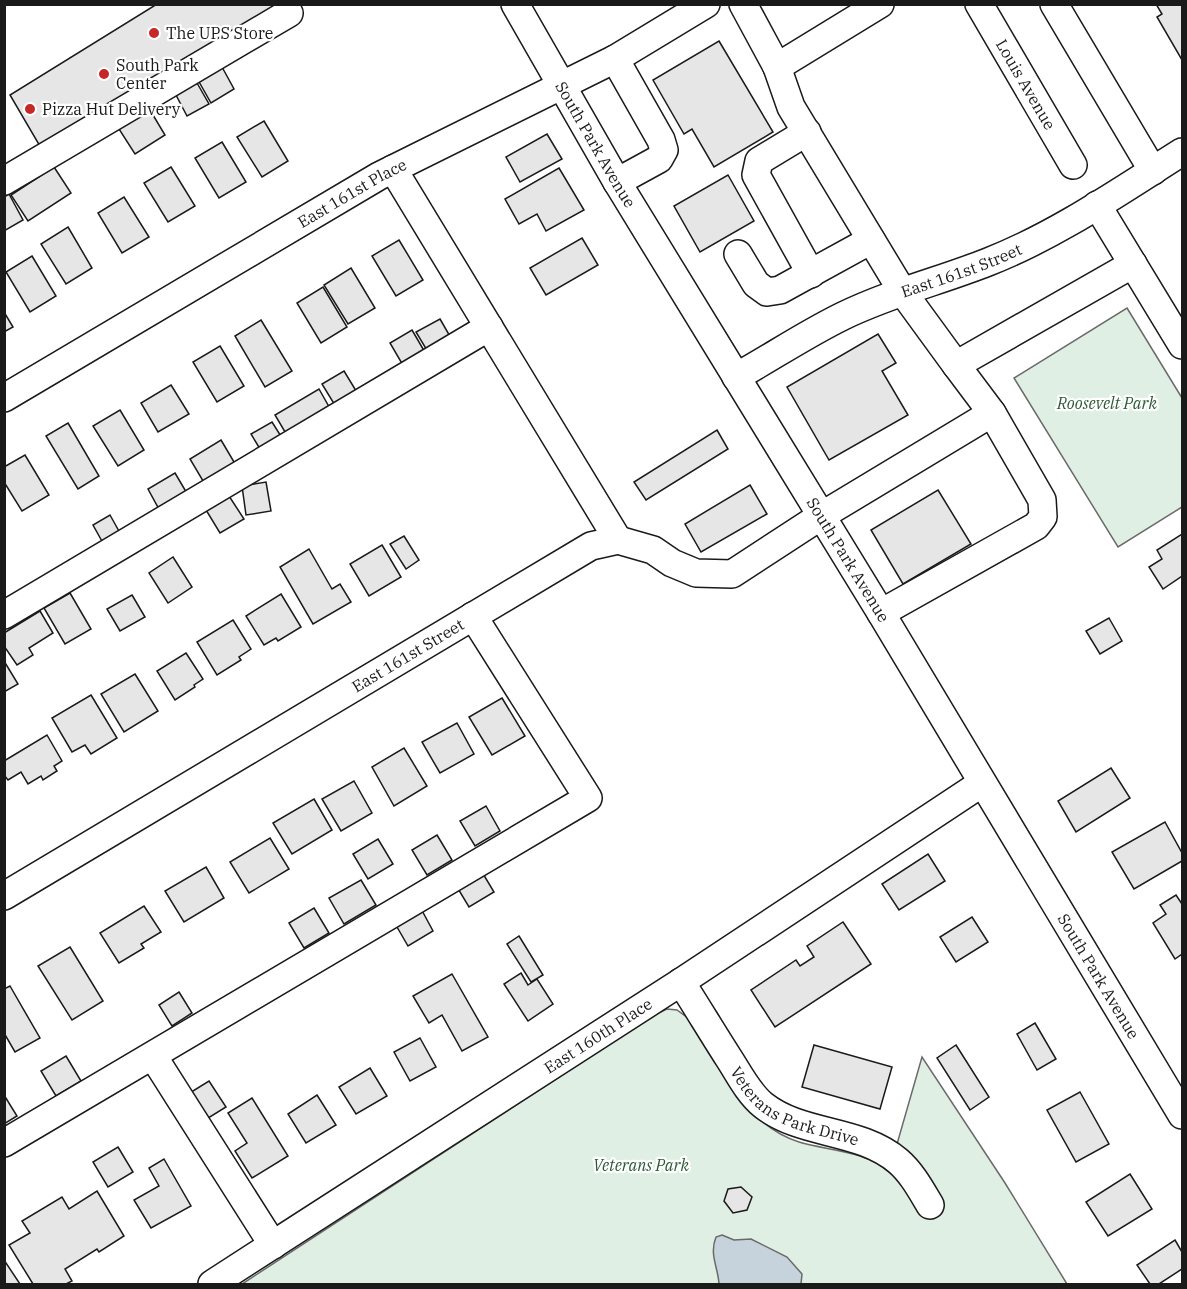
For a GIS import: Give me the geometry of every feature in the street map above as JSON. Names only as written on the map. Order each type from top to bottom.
[{"type":"street","name":"South Park Avenue","points":[[515,4],[617,182],[881,613],[982,783],[1178,1098]]},
{"type":"street","name":"East 161st Place","points":[[4,398],[393,168],[615,59],[706,4]]},
{"type":"street","points":[[743,4],[777,67],[791,107],[871,240],[902,291],[992,413],[1042,500],[1043,517],[1036,526],[881,613]]},
{"type":"street","points":[[777,67],[880,4]]},
{"type":"street","name":"Louis Avenue","points":[[979,4],[1073,165]]},
{"type":"street","points":[[1054,4],[1153,171]]},
{"type":"street","points":[[4,181],[289,13]]},
{"type":"street","points":[[615,59],[661,140],[664,150],[660,159],[617,182]]},
{"type":"street","points":[[807,132],[759,161],[756,175],[811,274]]},
{"type":"street","name":"East 161st Street","points":[[736,377],[843,316],[902,291],[988,262],[1032,241],[1097,205],[1182,153]]},
{"type":"street","points":[[393,168],[618,540]]},
{"type":"street","points":[[1097,205],[1182,345]]},
{"type":"street","points":[[738,254],[756,284],[767,292],[780,290],[871,240]]},
{"type":"street","points":[[956,364],[1133,264]]},
{"type":"street","points":[[4,615],[489,327]]},
{"type":"street","name":"East 161st Street","points":[[4,896],[591,546],[618,540],[653,550],[672,563],[696,573],[732,574],[821,516],[992,413]]},
{"type":"street","points":[[4,1143],[588,798],[473,616]]},
{"type":"street","name":"East 160th Place","points":[[212,1284],[681,982],[982,783]]},
{"type":"street","name":"Veterans Park Drive","points":[[681,982],[742,1079],[760,1103],[777,1115],[862,1141],[882,1150],[899,1161],[912,1176],[930,1205]]},
{"type":"street","points":[[153,1056],[273,1245]]},
{"type":"green space","name":"Roosevelt Park","points":[[1127,308],[1182,398],[1182,507],[1118,547],[1014,378]]},
{"type":"green space","name":"Veterans Park","points":[[667,1009],[677,1010],[688,1018],[721,1073],[747,1107],[763,1122],[780,1134],[799,1142],[869,1159],[889,1172],[922,1057],[1005,1183],[1067,1284],[242,1284],[654,1015]]},
{"type":"shaded area","points":[[722,1235],[734,1240],[751,1239],[787,1257],[802,1274],[801,1284],[719,1284],[713,1249],[716,1237]]},
{"type":"building","name":"South Park Center","points":[[157,4],[271,4],[274,10],[41,148],[10,95]]},
{"type":"building","points":[[1156,4],[1182,4],[1182,60],[1157,17],[1162,14]]},
{"type":"building","points":[[719,41],[773,132],[714,167],[692,129],[684,134],[653,80]]},
{"type":"building","points":[[222,67],[234,89],[211,103],[198,80]]},
{"type":"building","points":[[197,83],[209,104],[187,116],[176,95]]},
{"type":"building","points":[[150,110],[165,135],[135,154],[119,129]]},
{"type":"building","points":[[264,121],[288,161],[262,177],[237,137]]},
{"type":"building","points":[[547,134],[562,159],[520,182],[506,157]]},
{"type":"building","points":[[222,142],[246,182],[219,198],[195,158]]},
{"type":"building","points":[[54,167],[71,193],[28,221],[11,195]]},
{"type":"building","points":[[171,167],[195,206],[168,222],[144,183]]},
{"type":"building","points":[[559,168],[584,210],[546,231],[537,214],[519,224],[505,199]]},
{"type":"building","points":[[728,175],[754,221],[700,252],[674,206]]},
{"type":"building","points":[[9,194],[23,220],[4,231],[4,197]]},
{"type":"building","points":[[124,197],[149,237],[122,253],[98,213]]},
{"type":"building","points":[[68,227],[92,268],[66,284],[41,244]]},
{"type":"building","points":[[582,238],[598,265],[546,295],[530,268]]},
{"type":"building","points":[[399,240],[423,280],[396,296],[372,256]]},
{"type":"building","points":[[32,256],[56,296],[30,312],[6,272]]},
{"type":"building","points":[[351,268],[375,308],[348,324],[324,285]]},
{"type":"building","points":[[323,287],[347,327],[321,343],[297,303]]},
{"type":"building","points":[[4,312],[13,327],[4,332]]},
{"type":"building","points":[[440,319],[451,338],[428,352],[416,332]]},
{"type":"building","points":[[261,320],[292,371],[265,387],[235,336]]},
{"type":"building","points":[[412,330],[426,354],[404,367],[390,343]]},
{"type":"building","points":[[878,334],[896,363],[882,371],[908,415],[829,460],[787,387]]},
{"type":"building","points":[[220,346],[244,386],[217,402],[193,362]]},
{"type":"building","points":[[344,371],[358,394],[336,407],[322,384]]},
{"type":"building","points":[[171,385],[189,414],[158,432],[141,403]]},
{"type":"building","points":[[319,389],[332,412],[288,437],[275,415]]},
{"type":"building","points":[[120,410],[144,450],[118,466],[93,426]]},
{"type":"building","points":[[272,422],[284,441],[263,454],[251,434]]},
{"type":"building","points":[[68,423],[99,476],[78,489],[46,436]]},
{"type":"building","points":[[717,430],[728,449],[646,500],[634,482]]},
{"type":"building","points":[[221,440],[237,467],[206,486],[190,459]]},
{"type":"building","points":[[25,455],[49,495],[22,511],[4,482],[4,467]]},
{"type":"building","points":[[175,473],[188,495],[160,511],[148,489]]},
{"type":"building","points":[[266,482],[271,511],[246,515],[242,486]]},
{"type":"building","points":[[750,485],[767,514],[701,552],[685,524]]},
{"type":"building","points":[[938,490],[971,544],[903,584],[871,530]]},
{"type":"building","points":[[229,496],[244,519],[220,533],[206,510]]},
{"type":"building","points":[[110,515],[120,533],[103,543],[93,525]]},
{"type":"building","points":[[1182,534],[1182,576],[1163,589],[1149,567],[1162,559],[1157,550]]},
{"type":"building","points":[[404,536],[419,560],[406,569],[390,544]]},
{"type":"building","points":[[382,545],[401,577],[369,596],[350,564]]},
{"type":"building","points":[[309,549],[332,589],[340,584],[351,602],[313,624],[280,567]]},
{"type":"building","points":[[173,557],[192,587],[168,603],[149,573]]},
{"type":"building","points":[[70,593],[91,629],[65,644],[44,608]]},
{"type":"building","points":[[281,594],[301,627],[278,641],[276,638],[264,645],[246,616]]},
{"type":"building","points":[[132,595],[145,617],[120,631],[107,609]]},
{"type":"building","points":[[40,611],[53,633],[29,648],[33,655],[17,665],[4,646],[4,633]]},
{"type":"building","points":[[1109,618],[1122,641],[1100,654],[1086,631]]},
{"type":"building","points":[[233,620],[251,649],[239,657],[241,660],[217,675],[197,642]]},
{"type":"building","points":[[186,653],[203,679],[175,700],[157,671]]},
{"type":"building","points":[[4,661],[18,684],[4,692]]},
{"type":"building","points":[[135,674],[158,711],[124,732],[101,694]]},
{"type":"building","points":[[91,695],[117,738],[91,754],[85,745],[72,752],[52,718]]},
{"type":"building","points":[[502,698],[525,736],[492,755],[469,717]]},
{"type":"building","points":[[457,723],[474,754],[440,773],[422,742]]},
{"type":"building","points":[[47,735],[62,761],[54,766],[57,771],[43,780],[41,776],[28,784],[21,772],[8,780],[4,775],[4,761]]},
{"type":"building","points":[[404,748],[427,786],[394,806],[372,767]]},
{"type":"building","points":[[1111,768],[1130,798],[1076,832],[1058,801]]},
{"type":"building","points":[[354,781],[372,813],[341,831],[322,799]]},
{"type":"building","points":[[314,799],[332,830],[292,854],[273,823]]},
{"type":"building","points":[[486,806],[500,831],[475,846],[460,821]]},
{"type":"building","points":[[1165,822],[1182,853],[1182,861],[1134,889],[1112,852]]},
{"type":"building","points":[[437,835],[452,860],[427,875],[412,850]]},
{"type":"building","points":[[270,838],[289,869],[249,893],[230,862]]},
{"type":"building","points":[[378,839],[393,864],[368,879],[353,854]]},
{"type":"building","points":[[928,854],[945,881],[899,910],[882,884]]},
{"type":"building","points":[[206,867],[224,898],[184,922],[165,891]]},
{"type":"building","points":[[479,867],[494,892],[469,907],[454,882]]},
{"type":"building","points":[[361,880],[376,905],[344,924],[329,898]]},
{"type":"building","points":[[1176,895],[1182,904],[1182,954],[1175,959],[1153,923],[1166,914],[1160,905]]},
{"type":"building","points":[[419,905],[433,931],[408,946],[393,920]]},
{"type":"building","points":[[144,906],[161,932],[141,944],[144,948],[119,963],[100,933]]},
{"type":"building","points":[[314,908],[329,933],[304,948],[289,923]]},
{"type":"building","points":[[972,917],[988,942],[956,962],[940,937]]},
{"type":"building","points":[[843,922],[871,964],[775,1027],[751,990],[796,960],[800,966],[814,957],[807,946]]},
{"type":"building","points":[[519,936],[543,975],[531,982],[507,944]]},
{"type":"building","points":[[70,947],[103,1001],[72,1020],[38,966]]},
{"type":"building","points":[[521,973],[528,985],[537,979],[553,1004],[528,1021],[504,984]]},
{"type":"building","points":[[452,974],[488,1037],[462,1051],[442,1015],[429,1023],[413,996]]},
{"type":"building","points":[[10,986],[40,1038],[15,1052],[4,1033],[4,989]]},
{"type":"building","points":[[179,992],[192,1013],[172,1026],[159,1005]]},
{"type":"building","points":[[1035,1023],[1056,1059],[1037,1070],[1017,1034]]},
{"type":"building","points":[[420,1038],[436,1067],[410,1081],[394,1052]]},
{"type":"building","points":[[814,1045],[892,1067],[880,1109],[802,1087]]},
{"type":"building","points":[[956,1045],[989,1097],[970,1110],[937,1058]]},
{"type":"building","points":[[66,1056],[81,1081],[56,1096],[41,1071]]},
{"type":"building","points":[[370,1068],[387,1096],[356,1114],[339,1087]]},
{"type":"building","points":[[209,1081],[226,1107],[205,1120],[188,1094]]},
{"type":"building","points":[[1080,1092],[1109,1144],[1076,1162],[1047,1110]]},
{"type":"building","points":[[4,1095],[17,1116],[4,1124]]},
{"type":"building","points":[[317,1095],[336,1125],[306,1143],[288,1114]]},
{"type":"building","points":[[252,1098],[288,1156],[252,1178],[235,1151],[247,1143],[228,1113]]},
{"type":"building","points":[[118,1147],[133,1172],[108,1187],[93,1162]]},
{"type":"building","points":[[164,1159],[191,1206],[151,1228],[134,1200],[159,1186],[149,1168]]},
{"type":"building","points":[[1130,1174],[1152,1209],[1108,1236],[1086,1202]]},
{"type":"building","points":[[741,1187],[752,1197],[747,1210],[733,1213],[724,1201],[728,1189]]},
{"type":"building","points":[[97,1191],[124,1236],[99,1252],[97,1249],[65,1269],[72,1281],[66,1284],[33,1284],[9,1245],[30,1233],[22,1221],[62,1197],[69,1209]]},
{"type":"building","points":[[1175,1240],[1182,1252],[1182,1269],[1159,1284],[1150,1284],[1137,1265]]},
{"type":"building","points":[[4,1260],[20,1284],[4,1284]]},
{"type":"place","name":"The UPS Store","points":[[154,33]]},
{"type":"place","name":"South Park Center","points":[[104,74]]},
{"type":"place","name":"Pizza Hut Delivery","points":[[30,109]]}]
